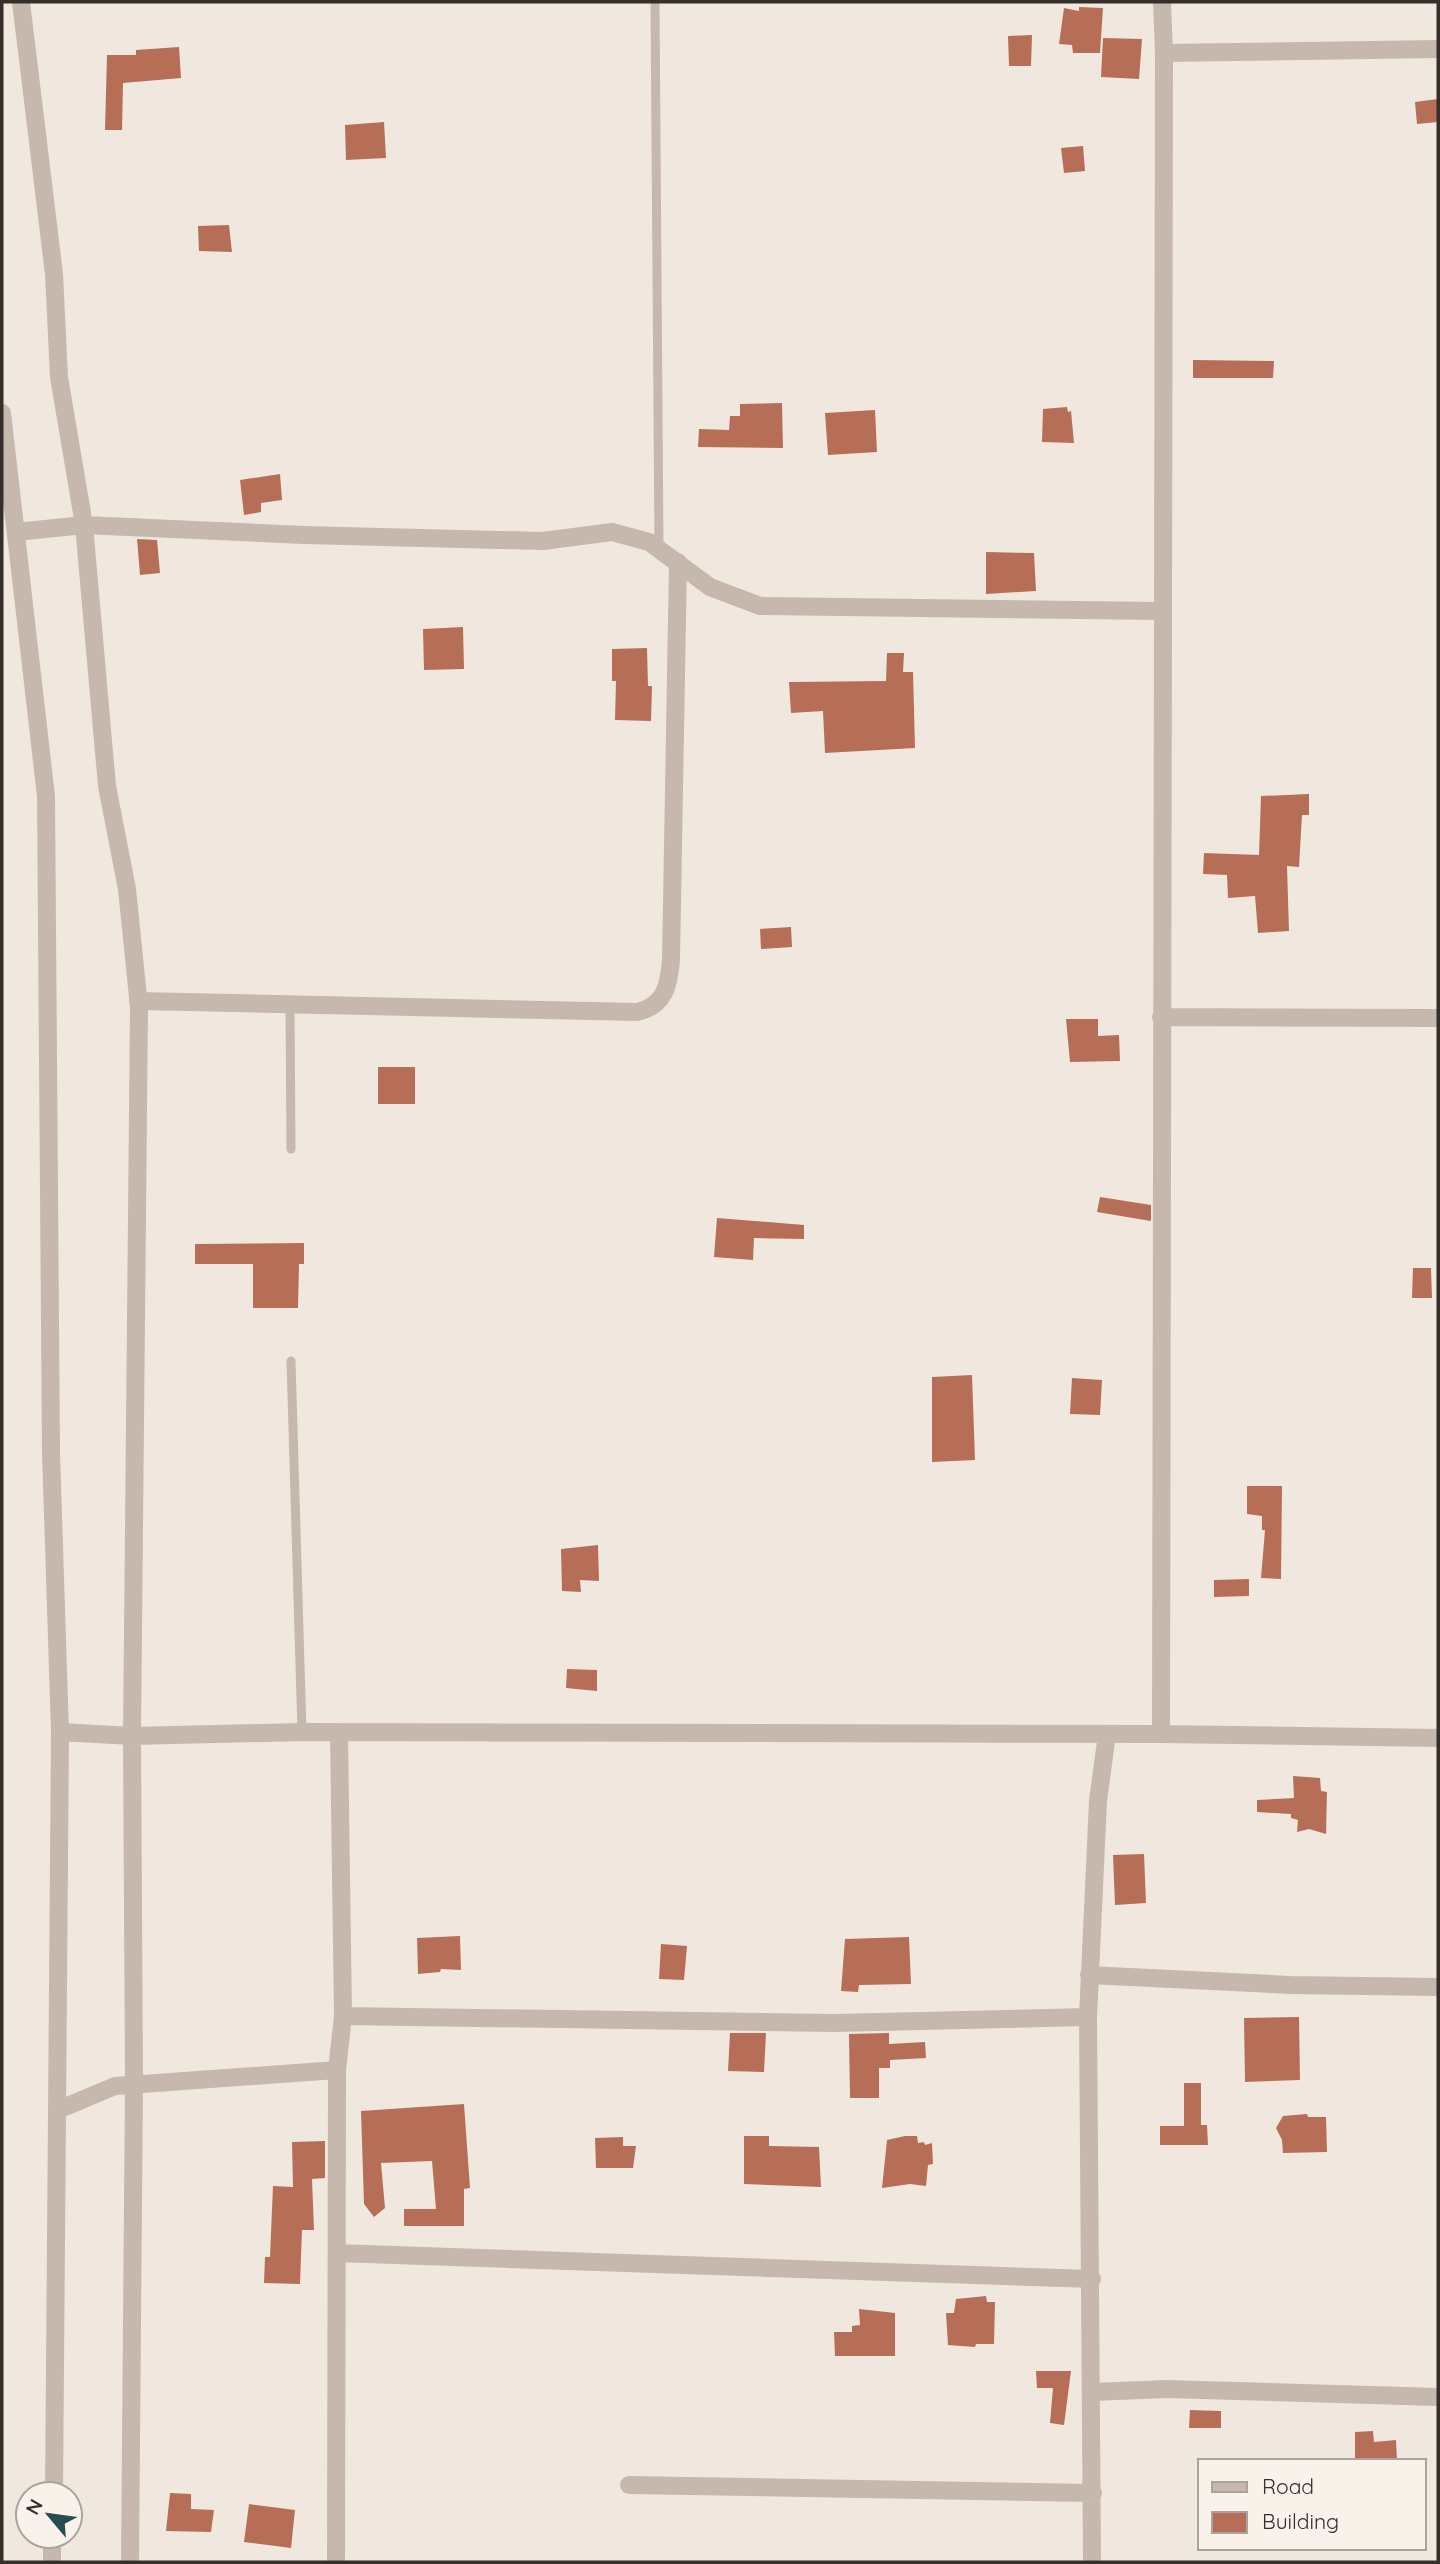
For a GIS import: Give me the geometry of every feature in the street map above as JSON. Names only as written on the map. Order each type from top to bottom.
[{"type":"street","points":[[21,2],[54,274],[59,377],[84,525],[107,786],[127,889],[138,1001],[132,1736],[134,2083],[130,2562]]},
{"type":"street","points":[[1161,1734],[1162,2]]},
{"type":"street","points":[[1164,53],[1438,49]]},
{"type":"street","points":[[2,413],[46,796],[51,1453],[60,1732],[54,2480]]},
{"type":"street","points":[[16,531],[84,525],[304,535],[534,541],[612,532],[638,538],[659,548],[710,587],[760,606],[1161,611]]},
{"type":"street","points":[[138,1001],[637,1012],[656,1005],[669,983],[671,960],[678,562]]},
{"type":"street","points":[[1161,1017],[1438,1018]]},
{"type":"street","points":[[60,1732],[132,1736],[302,1732],[1161,1734],[1438,1738]]},
{"type":"street","points":[[337,2562],[337,2070],[343,2016],[339,1733]]},
{"type":"street","points":[[1092,2562],[1093,2392],[1088,2017],[1098,1801],[1107,1734]]},
{"type":"street","points":[[1089,1975],[1290,1985],[1438,1987]]},
{"type":"street","points":[[343,2016],[835,2023],[1088,2017]]},
{"type":"street","points":[[58,2110],[86,2095],[134,2083],[337,2070]]},
{"type":"street","points":[[337,2253],[1092,2279]]},
{"type":"street","points":[[1093,2392],[1167,2389],[1438,2397]]},
{"type":"street","points":[[629,2485],[1093,2493]]},
{"type":"lane","points":[[655,2],[659,548]]},
{"type":"lane","points":[[290,1004],[291,1149]]},
{"type":"lane","points":[[291,1361],[302,1732]]},
{"type":"building","points":[[1079,7],[1103,8],[1100,53],[1073,53],[1072,45],[1059,44],[1064,8],[1079,11]]},
{"type":"building","points":[[1032,35],[1031,66],[1009,66],[1008,36]]},
{"type":"building","points":[[1103,38],[1142,39],[1139,79],[1101,77]]},
{"type":"building","points":[[179,47],[181,78],[123,83],[122,130],[105,130],[107,55],[136,55],[136,50]]},
{"type":"building","points":[[1438,99],[1438,122],[1417,124],[1415,102]]},
{"type":"building","points":[[384,122],[386,158],[346,160],[345,125]]},
{"type":"building","points":[[1083,146],[1085,171],[1064,173],[1061,148]]},
{"type":"building","points":[[229,225],[232,252],[199,251],[198,226]]},
{"type":"building","points":[[1193,360],[1274,361],[1273,378],[1193,378]]},
{"type":"building","points":[[782,403],[783,448],[698,447],[699,429],[729,430],[730,416],[740,416],[740,404]]},
{"type":"building","points":[[1067,407],[1068,412],[1071,411],[1074,443],[1042,442],[1043,409]]},
{"type":"building","points":[[875,410],[877,452],[828,455],[825,413]]},
{"type":"building","points":[[280,474],[282,500],[261,503],[261,512],[244,515],[240,480]]},
{"type":"building","points":[[137,539],[157,540],[160,573],[140,575]]},
{"type":"building","points":[[986,552],[1034,553],[1036,591],[986,594]]},
{"type":"building","points":[[463,627],[464,669],[424,670],[423,629]]},
{"type":"building","points":[[647,648],[648,686],[652,686],[651,721],[615,720],[616,681],[612,681],[612,649]]},
{"type":"building","points":[[887,653],[904,653],[903,672],[913,672],[915,748],[825,753],[823,711],[791,713],[789,682],[886,681]]},
{"type":"building","points":[[1309,794],[1309,815],[1302,815],[1299,867],[1287,866],[1289,931],[1258,933],[1255,896],[1228,898],[1227,875],[1203,874],[1204,853],[1259,855],[1261,796]]},
{"type":"building","points":[[791,927],[792,947],[761,949],[760,929]]},
{"type":"building","points":[[1066,1019],[1098,1019],[1098,1036],[1119,1035],[1120,1061],[1070,1062]]},
{"type":"building","points":[[378,1067],[415,1067],[415,1104],[378,1104]]},
{"type":"building","points":[[1100,1197],[1151,1205],[1151,1221],[1097,1212]]},
{"type":"building","points":[[717,1218],[804,1225],[804,1239],[754,1238],[753,1260],[714,1257]]},
{"type":"building","points":[[304,1243],[304,1264],[299,1264],[298,1308],[253,1308],[253,1264],[195,1264],[195,1244]]},
{"type":"building","points":[[1413,1268],[1431,1268],[1432,1298],[1412,1298]]},
{"type":"building","points":[[972,1375],[975,1460],[932,1462],[932,1377]]},
{"type":"building","points":[[1072,1378],[1102,1380],[1100,1415],[1070,1414]]},
{"type":"building","points":[[1247,1486],[1282,1486],[1281,1579],[1261,1578],[1265,1530],[1262,1530],[1262,1516],[1247,1514]]},
{"type":"building","points":[[598,1545],[599,1581],[580,1580],[581,1592],[562,1591],[561,1549]]},
{"type":"building","points":[[1249,1579],[1249,1596],[1214,1597],[1214,1580]]},
{"type":"building","points":[[567,1669],[597,1670],[597,1691],[566,1688]]},
{"type":"building","points":[[1293,1776],[1320,1778],[1321,1791],[1327,1792],[1326,1834],[1309,1829],[1297,1832],[1298,1820],[1291,1818],[1291,1814],[1257,1812],[1257,1800],[1294,1798]]},
{"type":"building","points":[[1144,1854],[1146,1903],[1115,1905],[1113,1855]]},
{"type":"building","points":[[460,1936],[461,1970],[441,1969],[440,1972],[418,1974],[417,1938]]},
{"type":"building","points":[[909,1937],[911,1984],[859,1985],[858,1992],[841,1991],[845,1939]]},
{"type":"building","points":[[661,1944],[687,1946],[684,1980],[659,1979]]},
{"type":"building","points":[[1299,2017],[1300,2080],[1245,2082],[1244,2018]]},
{"type":"building","points":[[730,2033],[766,2033],[764,2072],[728,2071]]},
{"type":"building","points":[[889,2033],[889,2044],[925,2042],[926,2058],[890,2060],[890,2068],[879,2068],[879,2098],[850,2098],[849,2034]]},
{"type":"building","points":[[1184,2083],[1201,2083],[1201,2125],[1207,2125],[1208,2145],[1160,2145],[1160,2126],[1184,2126]]},
{"type":"building","points":[[464,2104],[470,2188],[464,2189],[464,2226],[404,2226],[404,2209],[436,2209],[432,2161],[381,2163],[385,2208],[374,2217],[364,2204],[361,2111]]},
{"type":"building","points":[[1307,2114],[1308,2117],[1326,2117],[1327,2152],[1283,2153],[1282,2140],[1276,2128],[1283,2116]]},
{"type":"building","points":[[744,2136],[769,2136],[769,2146],[819,2147],[821,2187],[744,2184]]},
{"type":"building","points":[[917,2136],[918,2143],[924,2142],[925,2145],[932,2143],[933,2164],[928,2165],[926,2186],[910,2184],[882,2188],[887,2140]]},
{"type":"building","points":[[623,2137],[623,2146],[636,2146],[633,2168],[596,2168],[595,2138]]},
{"type":"building","points":[[325,2141],[325,2178],[312,2179],[314,2230],[302,2230],[300,2284],[264,2283],[265,2257],[270,2257],[273,2186],[293,2187],[292,2142]]},
{"type":"building","points":[[986,2296],[987,2302],[995,2302],[994,2344],[976,2344],[975,2347],[948,2345],[946,2313],[954,2313],[956,2299]]},
{"type":"building","points":[[859,2309],[895,2313],[895,2356],[835,2356],[834,2332],[852,2332],[852,2326],[860,2325]]},
{"type":"building","points":[[1036,2371],[1071,2371],[1064,2425],[1050,2423],[1053,2388],[1037,2388]]},
{"type":"building","points":[[1190,2410],[1221,2411],[1221,2428],[1189,2428]]},
{"type":"building","points":[[1373,2431],[1374,2442],[1396,2440],[1397,2459],[1355,2459],[1355,2432]]},
{"type":"building","points":[[170,2493],[191,2494],[191,2509],[214,2510],[211,2532],[166,2531]]},
{"type":"building","points":[[249,2504],[295,2510],[291,2548],[244,2542]]}]
